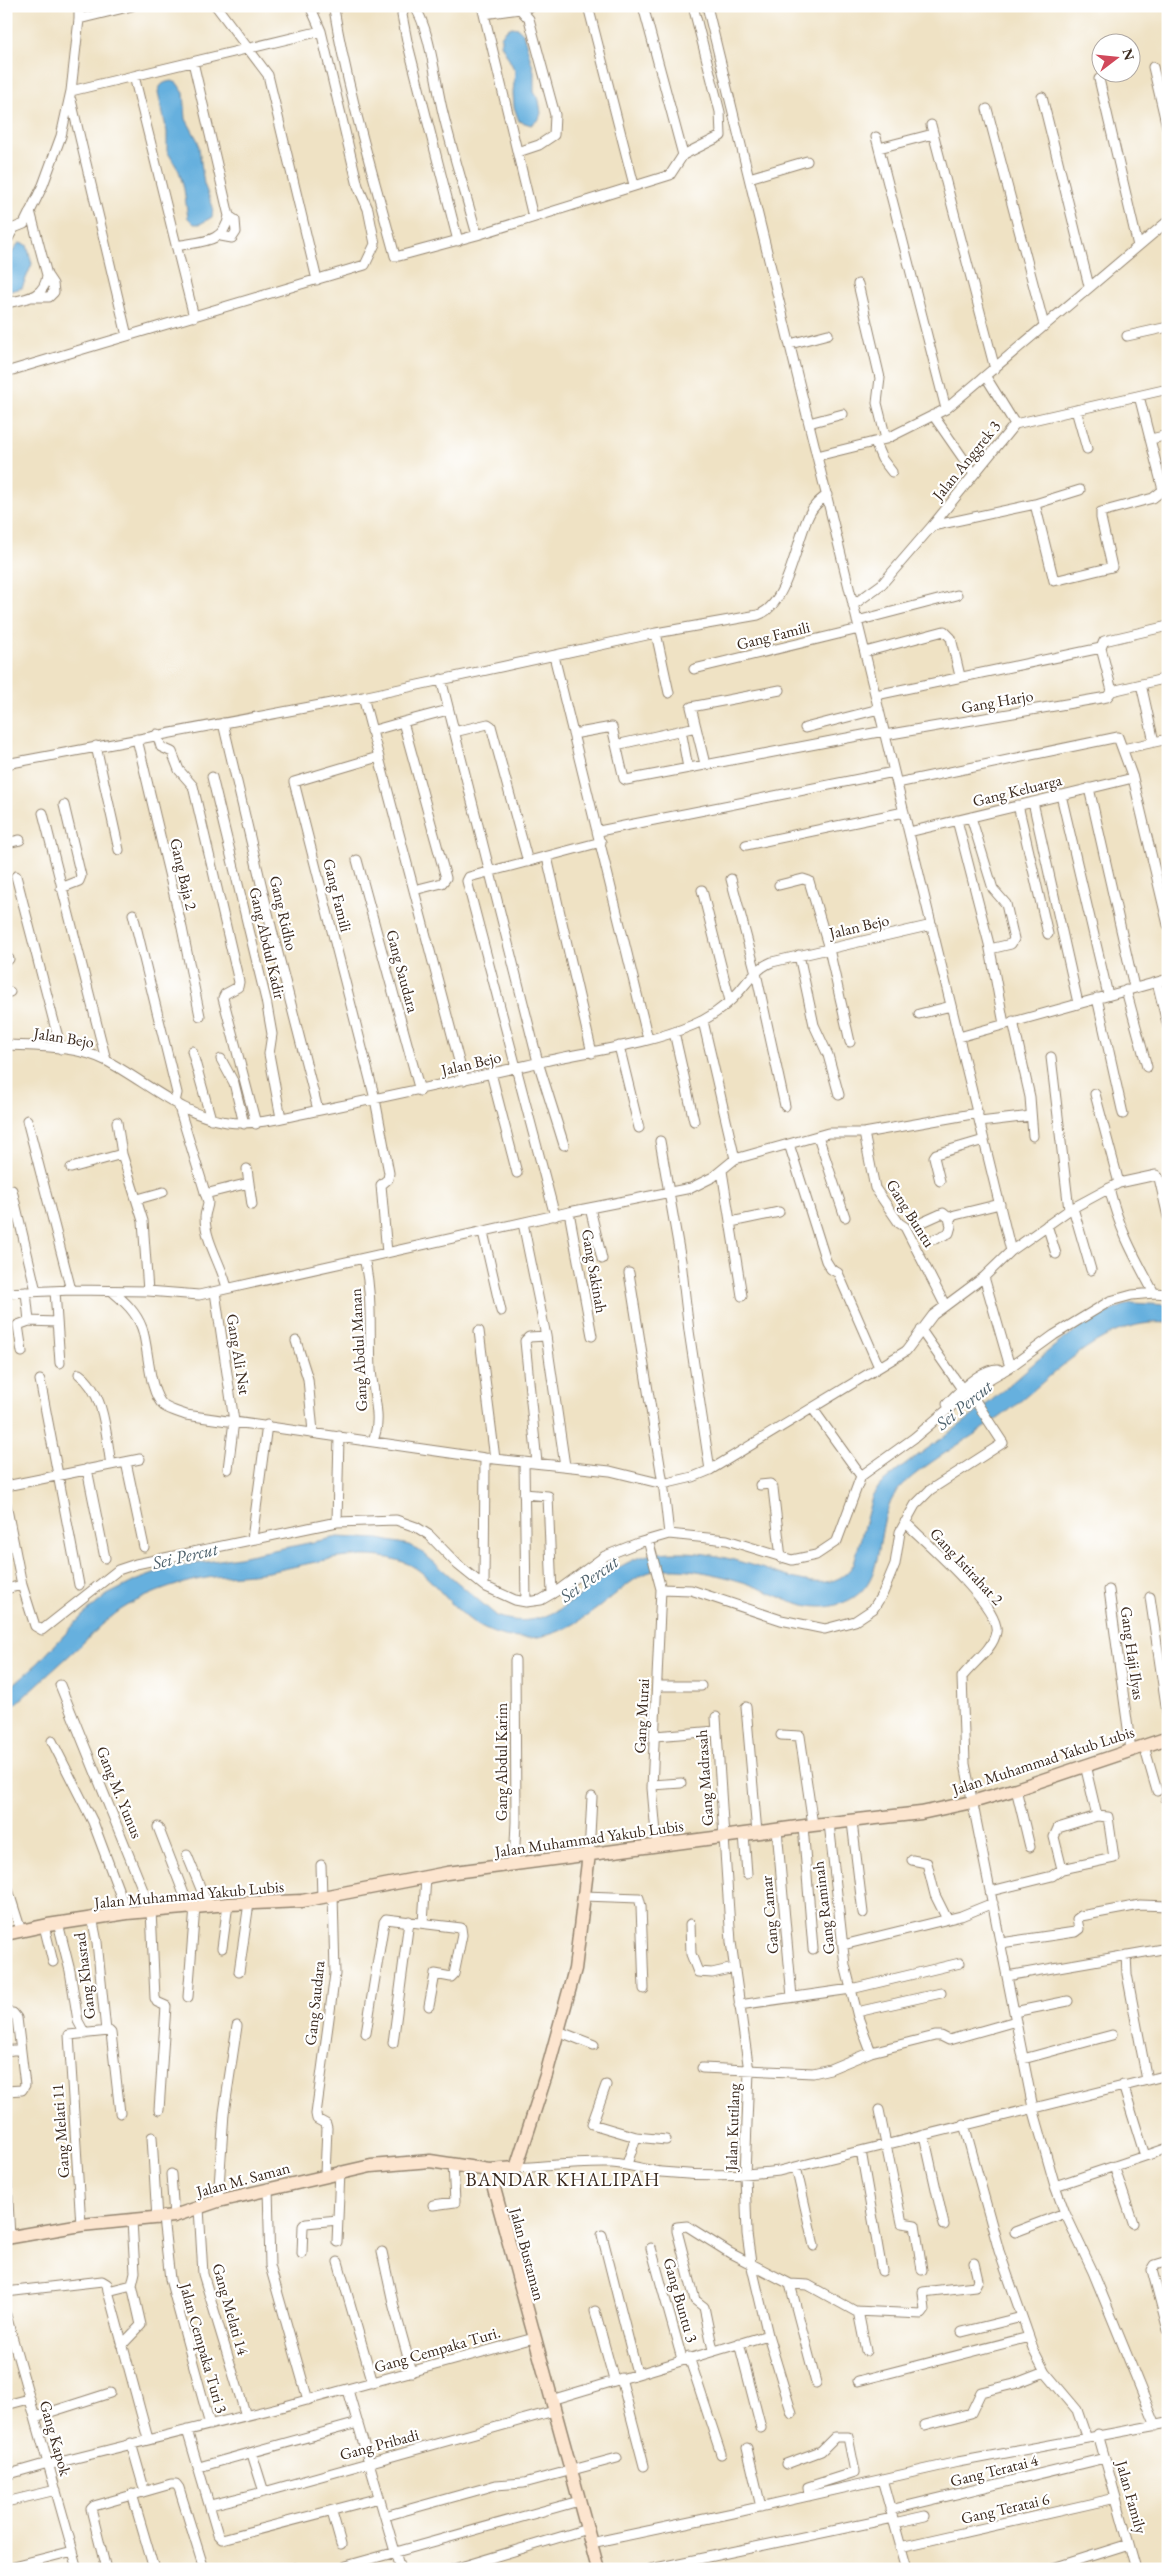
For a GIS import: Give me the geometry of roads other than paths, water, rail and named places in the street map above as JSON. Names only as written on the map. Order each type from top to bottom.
[{"type":"main road","name":"Jalan Muhammad Yakub Lubis","points":[[6,1934],[58,1923],[151,1910],[302,1901],[426,1877],[514,1864],[808,1825],[852,1822],[922,1813],[972,1802],[1016,1789],[1168,1738]]},
{"type":"main road","points":[[489,2170],[516,2168],[558,2032],[575,1969],[589,1854]]},
{"type":"main road","name":"Jalan M. Saman","points":[[8,2237],[81,2225],[165,2218],[218,2201],[340,2171],[398,2163],[430,2161],[489,2170]]},
{"type":"main road","name":"Jalan Bustaman","points":[[489,2170],[598,2569]]},
{"type":"street","points":[[6,242],[10,226],[24,224],[43,185],[61,136],[71,94],[79,6]]},
{"type":"street","points":[[79,20],[132,6]]},
{"type":"street","points":[[216,6],[268,75],[317,280]]},
{"type":"street","points":[[6,372],[365,265],[375,244],[368,209],[358,186],[321,31],[310,6]]},
{"type":"street","points":[[336,6],[334,9],[339,41],[395,256],[458,241],[670,176],[683,155],[721,136],[720,112],[693,6]]},
{"type":"street","points":[[405,6],[402,15],[407,41],[458,241]]},
{"type":"street","points":[[414,6],[418,12],[425,34],[443,113],[477,235]]},
{"type":"street","points":[[531,6],[520,9],[483,10],[533,217]]},
{"type":"street","points":[[588,6],[634,186]]},
{"type":"street","points":[[643,6],[683,155]]},
{"type":"street","points":[[707,6],[1011,1251]]},
{"type":"street","points":[[518,152],[540,145],[554,135],[556,114],[530,19],[520,9]]},
{"type":"street","points":[[71,94],[134,76],[321,31]]},
{"type":"street","points":[[176,246],[221,236],[226,239],[232,238],[237,226],[230,216],[193,62]]},
{"type":"street","points":[[1153,67],[1168,131]]},
{"type":"street","points":[[134,76],[194,316]]},
{"type":"street","points":[[1100,82],[1138,246]]},
{"type":"street","points":[[71,94],[127,336]]},
{"type":"street","points":[[1042,97],[1089,286]]},
{"type":"street","points":[[987,108],[1044,325]]},
{"type":"street","points":[[879,148],[932,129],[994,369]]},
{"type":"street","points":[[876,137],[946,409]]},
{"type":"street","points":[[749,178],[807,161]]},
{"type":"street","points":[[6,304],[32,297],[49,297],[54,292],[53,284],[47,275],[30,211]]},
{"type":"street","points":[[817,456],[876,443],[946,409],[1168,221]]},
{"type":"street","points":[[858,284],[880,378],[877,404],[886,439]]},
{"type":"street","points":[[1127,336],[1168,328]]},
{"type":"street","points":[[790,344],[828,334]]},
{"type":"street","points":[[986,377],[1015,424]]},
{"type":"street","name":"Jalan Anggrek 3","points":[[854,605],[878,589],[1015,424],[1168,389]]},
{"type":"street","points":[[1035,504],[1054,581],[1110,568],[1112,565],[1100,518],[1101,512],[1153,498],[1164,490],[1139,396]]},
{"type":"street","points":[[1076,410],[1087,449]]},
{"type":"street","points":[[809,423],[843,414]]},
{"type":"street","points":[[934,415],[974,474]]},
{"type":"street","points":[[1151,439],[1168,435]]},
{"type":"street","points":[[876,443],[882,458],[892,472]]},
{"type":"street","points":[[932,526],[1035,504],[1080,490]]},
{"type":"street","points":[[6,764],[39,760],[96,746],[137,739],[159,741],[225,731],[441,679],[656,633],[758,615],[768,611],[783,588],[809,515],[816,504],[827,495]]},
{"type":"street","name":"Gang Famili","points":[[694,670],[858,625],[957,595]]},
{"type":"street","points":[[1112,691],[1101,648],[1104,641],[1168,626]]},
{"type":"street","points":[[865,652],[944,632],[951,638],[960,676]]},
{"type":"street","points":[[656,633],[668,693]]},
{"type":"street","points":[[876,695],[1101,648]]},
{"type":"street","points":[[554,656],[599,831],[648,1039]]},
{"type":"street","name":"Gang Harjo","points":[[616,745],[625,779],[885,733],[1106,697],[1112,691],[1168,678]]},
{"type":"street","points":[[441,679],[538,1062],[564,1145]]},
{"type":"street","points":[[1141,684],[1154,742]]},
{"type":"street","points":[[705,764],[691,707],[780,690]]},
{"type":"street","points":[[363,697],[464,1080]]},
{"type":"street","points":[[805,728],[879,709]]},
{"type":"street","points":[[372,732],[448,710]]},
{"type":"street","points":[[403,722],[446,878],[437,885],[414,890]]},
{"type":"street","points":[[454,732],[488,724],[493,729],[528,862]]},
{"type":"street","points":[[573,734],[612,726],[616,745],[696,728]]},
{"type":"street","points":[[680,730],[688,768]]},
{"type":"street","name":"Gang Ridho","points":[[225,731],[272,930],[318,1110]]},
{"type":"street","points":[[897,783],[1114,737],[1120,740],[1133,778],[1168,924]]},
{"type":"street","name":"Gang Baja 2","points":[[137,739],[182,928],[200,1016]]},
{"type":"street","points":[[1123,749],[1168,739]]},
{"type":"street","points":[[159,741],[172,752],[182,774],[193,786],[239,982],[238,986],[225,994],[223,998],[256,1124]]},
{"type":"street","points":[[96,746],[119,850]]},
{"type":"street","name":"Gang Famili","points":[[375,1099],[294,782],[378,757]]},
{"type":"street","points":[[599,831],[894,772]]},
{"type":"street","name":"Gang Abdul Kadir","points":[[212,777],[266,1000],[272,1034],[270,1054],[281,1118]]},
{"type":"street","name":"Gang Keluarga","points":[[909,832],[1133,778]]},
{"type":"street","points":[[1089,788],[1147,1067]]},
{"type":"street","points":[[1061,795],[1108,995]]},
{"type":"street","points":[[1033,802],[1078,1003]]},
{"type":"street","points":[[61,888],[78,881],[81,876],[64,805]]},
{"type":"street","points":[[1018,805],[1048,934]]},
{"type":"street","points":[[746,845],[904,812]]},
{"type":"street","points":[[43,813],[106,1060]]},
{"type":"street","points":[[971,817],[993,889],[1006,904],[1014,939],[1011,944],[990,949]]},
{"type":"street","points":[[958,820],[990,949],[1004,1024]]},
{"type":"street","points":[[6,843],[20,840]]},
{"type":"street","points":[[555,1216],[466,881],[469,877],[601,842]]},
{"type":"street","points":[[546,857],[592,1053]]},
{"type":"street","name":"Gang Saudara","points":[[357,860],[420,1091]]},
{"type":"street","points":[[16,876],[61,1049]]},
{"type":"street","points":[[731,879],[756,972],[786,1106]]},
{"type":"street","points":[[779,885],[803,879],[809,881],[829,948],[850,1042]]},
{"type":"street","points":[[702,890],[730,1002]]},
{"type":"street","points":[[133,914],[177,1094],[177,1103],[208,1205],[205,1219],[207,1233],[222,1269],[227,1288]]},
{"type":"street","name":"Jalan Bejo","points":[[6,1046],[61,1049],[88,1054],[106,1060],[177,1103],[211,1119],[256,1124],[420,1091],[538,1062],[592,1053],[674,1032],[703,1020],[730,1002],[756,972],[772,962],[932,925]]},
{"type":"street","points":[[799,955],[814,1025],[828,1055],[839,1095]]},
{"type":"street","points":[[959,1037],[1168,979]]},
{"type":"street","points":[[1157,982],[1168,1026]]},
{"type":"street","points":[[1097,998],[1123,1114]]},
{"type":"street","points":[[919,1014],[951,1006]]},
{"type":"street","points":[[703,1020],[735,1159]]},
{"type":"street","points":[[1014,1021],[1030,1096],[1033,1136]]},
{"type":"street","points":[[674,1032],[694,1121]]},
{"type":"street","points":[[619,1046],[639,1128]]},
{"type":"street","points":[[192,1051],[211,1119]]},
{"type":"street","points":[[1051,1057],[1071,1209],[1090,1270]]},
{"type":"street","points":[[221,1059],[234,1083],[244,1124]]},
{"type":"street","points":[[491,1073],[517,1173]]},
{"type":"street","points":[[1095,1094],[1119,1183]]},
{"type":"street","points":[[375,1099],[389,1173],[388,1179],[381,1185],[387,1253]]},
{"type":"street","points":[[6,1293],[71,1290],[148,1291],[190,1296],[215,1292],[569,1212],[691,1188],[722,1171],[735,1159],[818,1136],[838,1132],[864,1133],[979,1118],[1031,1116]]},
{"type":"street","points":[[27,1120],[71,1290]]},
{"type":"street","points":[[117,1122],[122,1154],[144,1221],[148,1291]]},
{"type":"street","name":"Gang Buntu","points":[[864,1133],[875,1188],[879,1196],[890,1206],[899,1223],[907,1229],[945,1305]]},
{"type":"street","points":[[818,1136],[845,1218]]},
{"type":"street","points":[[940,1181],[934,1157],[936,1154],[984,1140]]},
{"type":"street","points":[[660,1141],[681,1261],[689,1331],[710,1470]]},
{"type":"street","points":[[789,1144],[826,1261],[831,1269],[838,1274],[879,1367]]},
{"type":"street","points":[[71,1168],[122,1154]]},
{"type":"street","points":[[247,1169],[252,1205]]},
{"type":"street","points":[[722,1171],[742,1296]]},
{"type":"street","points":[[113,1292],[128,1305],[141,1327],[159,1400],[165,1406],[186,1414],[373,1440],[485,1458],[610,1471],[663,1484],[693,1477],[710,1470],[909,1349],[921,1330],[945,1305],[984,1277],[1011,1251],[1071,1209],[1108,1188],[1119,1183],[1158,1176],[1168,1217]]},
{"type":"street","points":[[205,1194],[249,1184]]},
{"type":"street","points":[[1108,1188],[1117,1221],[1126,1243],[1154,1293]]},
{"type":"street","points":[[12,1190],[36,1291]]},
{"type":"street","points":[[138,1199],[163,1192]]},
{"type":"street","points":[[949,1218],[960,1213],[1000,1204]]},
{"type":"street","points":[[590,1208],[602,1260]]},
{"type":"street","name":"Gang Sakinah","points":[[569,1212],[592,1336]]},
{"type":"street","points":[[730,1222],[779,1212]]},
{"type":"street","points":[[923,1222],[943,1213],[949,1218],[951,1230],[935,1238]]},
{"type":"street","points":[[523,1223],[546,1336],[565,1466]]},
{"type":"street","points":[[1047,1225],[1056,1254]]},
{"type":"street","points":[[483,1232],[501,1311]]},
{"type":"street","name":"Gang Abdul Manan","points":[[364,1258],[371,1298],[371,1370],[378,1426],[373,1440]]},
{"type":"street","points":[[629,1273],[663,1484],[669,1534]]},
{"type":"street","points":[[984,1277],[1006,1369]]},
{"type":"street","points":[[55,1291],[60,1363]]},
{"type":"street","points":[[26,1292],[29,1321]]},
{"type":"street","name":"Gang Ali Nst","points":[[215,1292],[234,1421],[228,1469]]},
{"type":"street","points":[[6,1504],[22,1586],[35,1626],[42,1630],[118,1570],[148,1560],[175,1557],[252,1538],[337,1522],[396,1520],[416,1527],[429,1536],[458,1565],[484,1586],[515,1600],[526,1602],[541,1600],[552,1594],[605,1556],[649,1543],[669,1534],[727,1540],[780,1558],[792,1560],[816,1555],[838,1541],[861,1476],[940,1417],[965,1390],[1006,1369],[1054,1335],[1110,1301],[1132,1295],[1168,1294]]},
{"type":"street","points":[[22,1352],[18,1324],[29,1321],[56,1322]]},
{"type":"street","points":[[479,1330],[496,1459]]},
{"type":"street","points":[[660,1587],[691,1590],[781,1620],[825,1629],[839,1627],[855,1621],[873,1609],[883,1593],[895,1564],[900,1532],[915,1505],[930,1490],[1002,1445],[1004,1441],[980,1406],[965,1390],[921,1330]]},
{"type":"street","points":[[537,1463],[525,1341],[529,1337],[546,1336]]},
{"type":"street","points":[[296,1342],[308,1379],[313,1432]]},
{"type":"street","points":[[79,1374],[91,1384],[95,1394],[104,1425],[111,1464]]},
{"type":"street","points":[[40,1380],[79,1585]]},
{"type":"street","points":[[813,1409],[861,1476]]},
{"type":"street","points":[[252,1538],[267,1425]]},
{"type":"street","points":[[337,1522],[339,1436]]},
{"type":"street","points":[[484,1586],[485,1458]]},
{"type":"street","points":[[6,1486],[140,1459]]},
{"type":"street","points":[[126,1462],[144,1547]]},
{"type":"street","points":[[524,1462],[526,1602]]},
{"type":"street","points":[[88,1469],[105,1558]]},
{"type":"street","points":[[760,1485],[770,1484],[773,1488],[780,1558]]},
{"type":"street","points":[[524,1494],[548,1496],[552,1594]]},
{"type":"street","name":"Gang Istirahat 2","points":[[905,1522],[965,1582],[989,1608],[996,1620],[996,1632],[988,1647],[966,1671],[960,1683],[965,1764],[972,1802]]},
{"type":"street","name":"Gang Murai","points":[[649,1543],[660,1587],[658,1686],[652,1785],[656,1845]]},
{"type":"street","points":[[6,1589],[22,1586]]},
{"type":"street","name":"Gang Haji Ilyas","points":[[1109,1590],[1131,1750]]},
{"type":"street","points":[[1150,1596],[1168,1719]]},
{"type":"street","name":"Gang Abdul Karim","points":[[514,1864],[516,1822],[516,1660]]},
{"type":"street","name":"Gang M. Yunus","points":[[60,1685],[151,1910],[155,1998],[157,2002],[166,2006],[159,2110]]},
{"type":"street","points":[[658,1686],[701,1686]]},
{"type":"street","points":[[746,1707],[757,1833]]},
{"type":"street","name":"Gang Madrasah","points":[[716,1717],[723,1837]]},
{"type":"street","points":[[655,1736],[716,1731]]},
{"type":"street","points":[[781,1735],[800,1736],[808,1825],[813,1949]]},
{"type":"street","points":[[52,1741],[93,1822],[127,1913]]},
{"type":"street","points":[[1144,1746],[1157,1791]]},
{"type":"street","points":[[1085,1765],[1097,1816]]},
{"type":"street","points":[[652,1785],[681,1783]]},
{"type":"street","points":[[1016,1789],[1030,1847]]},
{"type":"street","points":[[589,1854],[592,1797]]},
{"type":"street","points":[[972,1802],[1002,1943],[1033,2108],[1054,2186],[1097,2280],[1156,2426]]},
{"type":"street","points":[[991,1891],[1052,1876],[1062,1869],[1114,1858],[1108,1817],[1097,1816],[1058,1828],[1054,1837],[1062,1869]]},
{"type":"street","points":[[852,1822],[862,1913]]},
{"type":"street","name":"Gang Raminah","points":[[829,1823],[843,1945],[851,1989],[871,2052]]},
{"type":"street","points":[[158,1827],[197,1907]]},
{"type":"street","name":"Gang Camar","points":[[777,1830],[792,1997]]},
{"type":"street","points":[[744,1834],[747,1874]]},
{"type":"street","name":"Jalan Kutilang","points":[[723,1837],[734,1968],[749,2071],[745,2175],[751,2263],[768,2335],[792,2414]]},
{"type":"street","points":[[187,1854],[197,1907],[188,1997]]},
{"type":"street","points":[[912,1860],[927,1862],[935,1894],[947,1919]]},
{"type":"street","name":"Gang Saudara","points":[[321,1865],[328,1896],[335,1974],[316,2114],[316,2118],[326,2124],[327,2128],[325,2174]]},
{"type":"street","points":[[423,1923],[426,1877]]},
{"type":"street","points":[[6,1883],[21,1931]]},
{"type":"street","points":[[584,1896],[638,1898],[642,1906],[644,1989]]},
{"type":"street","points":[[239,1972],[249,1903]]},
{"type":"street","points":[[843,1945],[947,1919],[993,1903]]},
{"type":"street","points":[[222,1948],[228,1904]]},
{"type":"street","points":[[1002,1943],[1075,1932],[1079,1929],[1077,1919],[1080,1916],[1140,1905],[1168,1906]]},
{"type":"street","name":"Gang Khasrad","points":[[92,1918],[98,1949],[106,2031],[109,2031],[112,2037],[120,2113]]},
{"type":"street","points":[[366,2033],[386,1919],[460,1927],[462,1935],[454,1974],[451,1977],[435,1974],[429,2006]]},
{"type":"street","points":[[393,2043],[409,1921]]},
{"type":"street","points":[[58,1923],[70,1971],[78,2020],[86,2034],[106,2031]]},
{"type":"street","points":[[690,1924],[691,1954],[698,1972],[712,1973],[734,1968]]},
{"type":"street","points":[[44,1926],[53,1962]]},
{"type":"street","points":[[1007,1976],[1168,1948]]},
{"type":"street","points":[[1126,1954],[1127,1974],[1147,2080]]},
{"type":"street","points":[[739,2005],[851,1989],[960,1963]]},
{"type":"street","points":[[857,2012],[941,1993]]},
{"type":"street","points":[[702,2068],[821,2072],[871,2052],[938,2035],[949,2040],[1068,2001]]},
{"type":"street","points":[[6,2013],[13,2013],[17,2018],[25,2087],[22,2090],[6,2091]]},
{"type":"street","points":[[218,2201],[224,2113],[237,2026]]},
{"type":"street","points":[[558,2032],[594,2045]]},
{"type":"street","name":"Gang Melati 11","points":[[81,2225],[69,2035],[86,2034]]},
{"type":"street","points":[[1023,2059],[1112,2036]]},
{"type":"street","points":[[6,2051],[20,2049]]},
{"type":"street","points":[[516,2168],[598,2163],[627,2164],[681,2174],[745,2175],[796,2167],[1168,2075]]},
{"type":"street","points":[[606,2085],[592,2124],[636,2137],[666,2140]]},
{"type":"street","points":[[1123,2085],[1145,2156]]},
{"type":"street","points":[[879,2110],[902,2223],[915,2225],[922,2270]]},
{"type":"street","points":[[964,2124],[999,2251],[1029,2337],[1045,2372],[1077,2410],[1086,2436]]},
{"type":"street","points":[[924,2135],[944,2225]]},
{"type":"street","points":[[152,2137],[165,2218]]},
{"type":"street","points":[[627,2164],[636,2137]]},
{"type":"street","points":[[1054,2186],[1168,2148]]},
{"type":"street","points":[[861,2151],[882,2271]]},
{"type":"street","points":[[433,2205],[456,2202],[453,2164]]},
{"type":"street","points":[[6,2165],[8,2237]]},
{"type":"street","points":[[1114,2166],[1133,2223]]},
{"type":"street","points":[[796,2167],[814,2246]]},
{"type":"street","points":[[337,2242],[340,2171]]},
{"type":"street","points":[[165,2218],[171,2174]]},
{"type":"street","points":[[268,2188],[270,2266],[308,2400]]},
{"type":"street","name":"Gang Melati 14","points":[[199,2208],[204,2274],[246,2416]]},
{"type":"street","points":[[1015,2232],[1065,2213]]},
{"type":"street","name":"Jalan Cempaka Turi 3","points":[[165,2218],[170,2279],[210,2425]]},
{"type":"street","points":[[302,2254],[303,2226],[306,2223],[338,2220]]},
{"type":"street","points":[[122,2345],[141,2326],[132,2285],[135,2272],[132,2221]]},
{"type":"street","points":[[713,2350],[704,2307],[696,2300],[677,2227],[687,2226],[730,2253],[790,2284],[808,2285],[849,2309],[858,2311],[922,2314],[925,2310],[923,2292],[975,2286],[977,2284],[974,2263]]},
{"type":"street","points":[[602,2235],[637,2373]]},
{"type":"street","name":"Gang Buntu 3","points":[[651,2248],[686,2358],[721,2454]]},
{"type":"street","points":[[382,2252],[394,2307],[412,2372]]},
{"type":"street","points":[[1168,2261],[1155,2265],[1152,2270],[1168,2330]]},
{"type":"street","points":[[338,2262],[374,2383]]},
{"type":"street","points":[[6,2292],[102,2281],[106,2284],[148,2439]]},
{"type":"street","points":[[790,2284],[816,2382]]},
{"type":"street","points":[[108,2291],[132,2285]]},
{"type":"street","points":[[595,2311],[644,2466]]},
{"type":"street","points":[[858,2311],[866,2351]]},
{"type":"street","name":"Gang Kapok","points":[[6,2315],[11,2351],[35,2417],[78,2569]]},
{"type":"street","points":[[962,2332],[1022,2317]]},
{"type":"street","name":"Gang Pribadi","points":[[210,2504],[264,2492],[369,2463],[553,2405],[618,2379],[768,2335]]},
{"type":"street","points":[[858,2381],[1029,2337]]},
{"type":"street","name":"Gang Cempaka Turi.","points":[[6,2475],[348,2390],[534,2338]]},
{"type":"street","points":[[739,2343],[761,2428]]},
{"type":"street","points":[[925,2424],[972,2413],[981,2392],[1014,2384],[1045,2372]]},
{"type":"street","points":[[348,2390],[400,2569]]},
{"type":"street","points":[[35,2417],[110,2393]]},
{"type":"street","points":[[6,2404],[29,2400]]},
{"type":"street","points":[[199,2467],[252,2454],[358,2423]]},
{"type":"street","points":[[591,2543],[1086,2436],[1168,2423]]},
{"type":"street","points":[[187,2430],[218,2535],[224,2540],[380,2498]]},
{"type":"street","name":"Jalan Family","points":[[1098,2434],[1136,2569]]},
{"type":"street","points":[[786,2464],[821,2450],[835,2436],[848,2438],[855,2472],[810,2486],[807,2488],[809,2496]]},
{"type":"street","points":[[131,2443],[143,2485]]},
{"type":"street","points":[[747,2448],[761,2507]]},
{"type":"street","points":[[252,2454],[264,2492]]},
{"type":"street","points":[[385,2516],[496,2485],[524,2483],[616,2458]]},
{"type":"street","name":"Gang Teratai 4","points":[[892,2517],[1105,2458]]},
{"type":"street","points":[[882,2479],[907,2569]]},
{"type":"street","points":[[106,2569],[90,2513],[94,2506],[132,2494],[176,2484],[204,2569]]},
{"type":"street","points":[[6,2502],[56,2490]]},
{"type":"street","points":[[132,2494],[154,2569]]},
{"type":"street","name":"Gang Teratai 6","points":[[900,2547],[1116,2498]]},
{"type":"street","points":[[346,2566],[579,2500]]},
{"type":"street","points":[[332,2512],[341,2544]]},
{"type":"street","points":[[651,2569],[892,2517],[925,2516]]},
{"type":"street","points":[[454,2569],[587,2529]]},
{"type":"street","points":[[1050,2569],[1129,2544]]},
{"type":"street","points":[[6,2568],[73,2551]]},
{"type":"water","points":[[512,27],[518,28],[523,33],[534,71],[534,92],[539,100],[541,113],[539,119],[531,125],[519,121],[514,107],[515,71],[501,44],[501,37],[506,30]]},
{"type":"water","points":[[172,81],[177,83],[184,93],[186,119],[198,141],[204,184],[213,207],[212,217],[200,224],[194,224],[188,218],[184,189],[179,171],[167,151],[167,132],[158,92],[163,84]]},
{"type":"water","points":[[19,243],[27,245],[32,264],[22,288],[6,292],[10,259]]},
{"type":"water","name":"Sei Percut","points":[[1131,1303],[1168,1305],[1168,1323],[1143,1324],[1119,1331],[1097,1342],[1075,1356],[996,1420],[908,1480],[899,1489],[890,1504],[884,1520],[874,1571],[866,1585],[854,1597],[836,1605],[825,1607],[801,1604],[725,1577],[686,1570],[660,1569],[635,1579],[596,1610],[573,1625],[548,1635],[534,1638],[519,1638],[494,1633],[483,1628],[456,1608],[424,1574],[406,1563],[372,1556],[337,1558],[268,1572],[202,1579],[179,1584],[147,1596],[127,1606],[110,1618],[6,1713],[6,1691],[38,1663],[82,1616],[107,1595],[137,1580],[173,1567],[239,1557],[338,1537],[379,1539],[409,1545],[423,1553],[497,1616],[516,1620],[534,1619],[551,1614],[627,1563],[645,1556],[663,1553],[685,1552],[705,1554],[735,1560],[808,1581],[834,1580],[845,1574],[854,1563],[872,1497],[880,1485],[971,1417],[1065,1338],[1107,1313]]},
{"type":"district","name":"BANDAR KHALIPAH","points":[[563,2179]]}]
